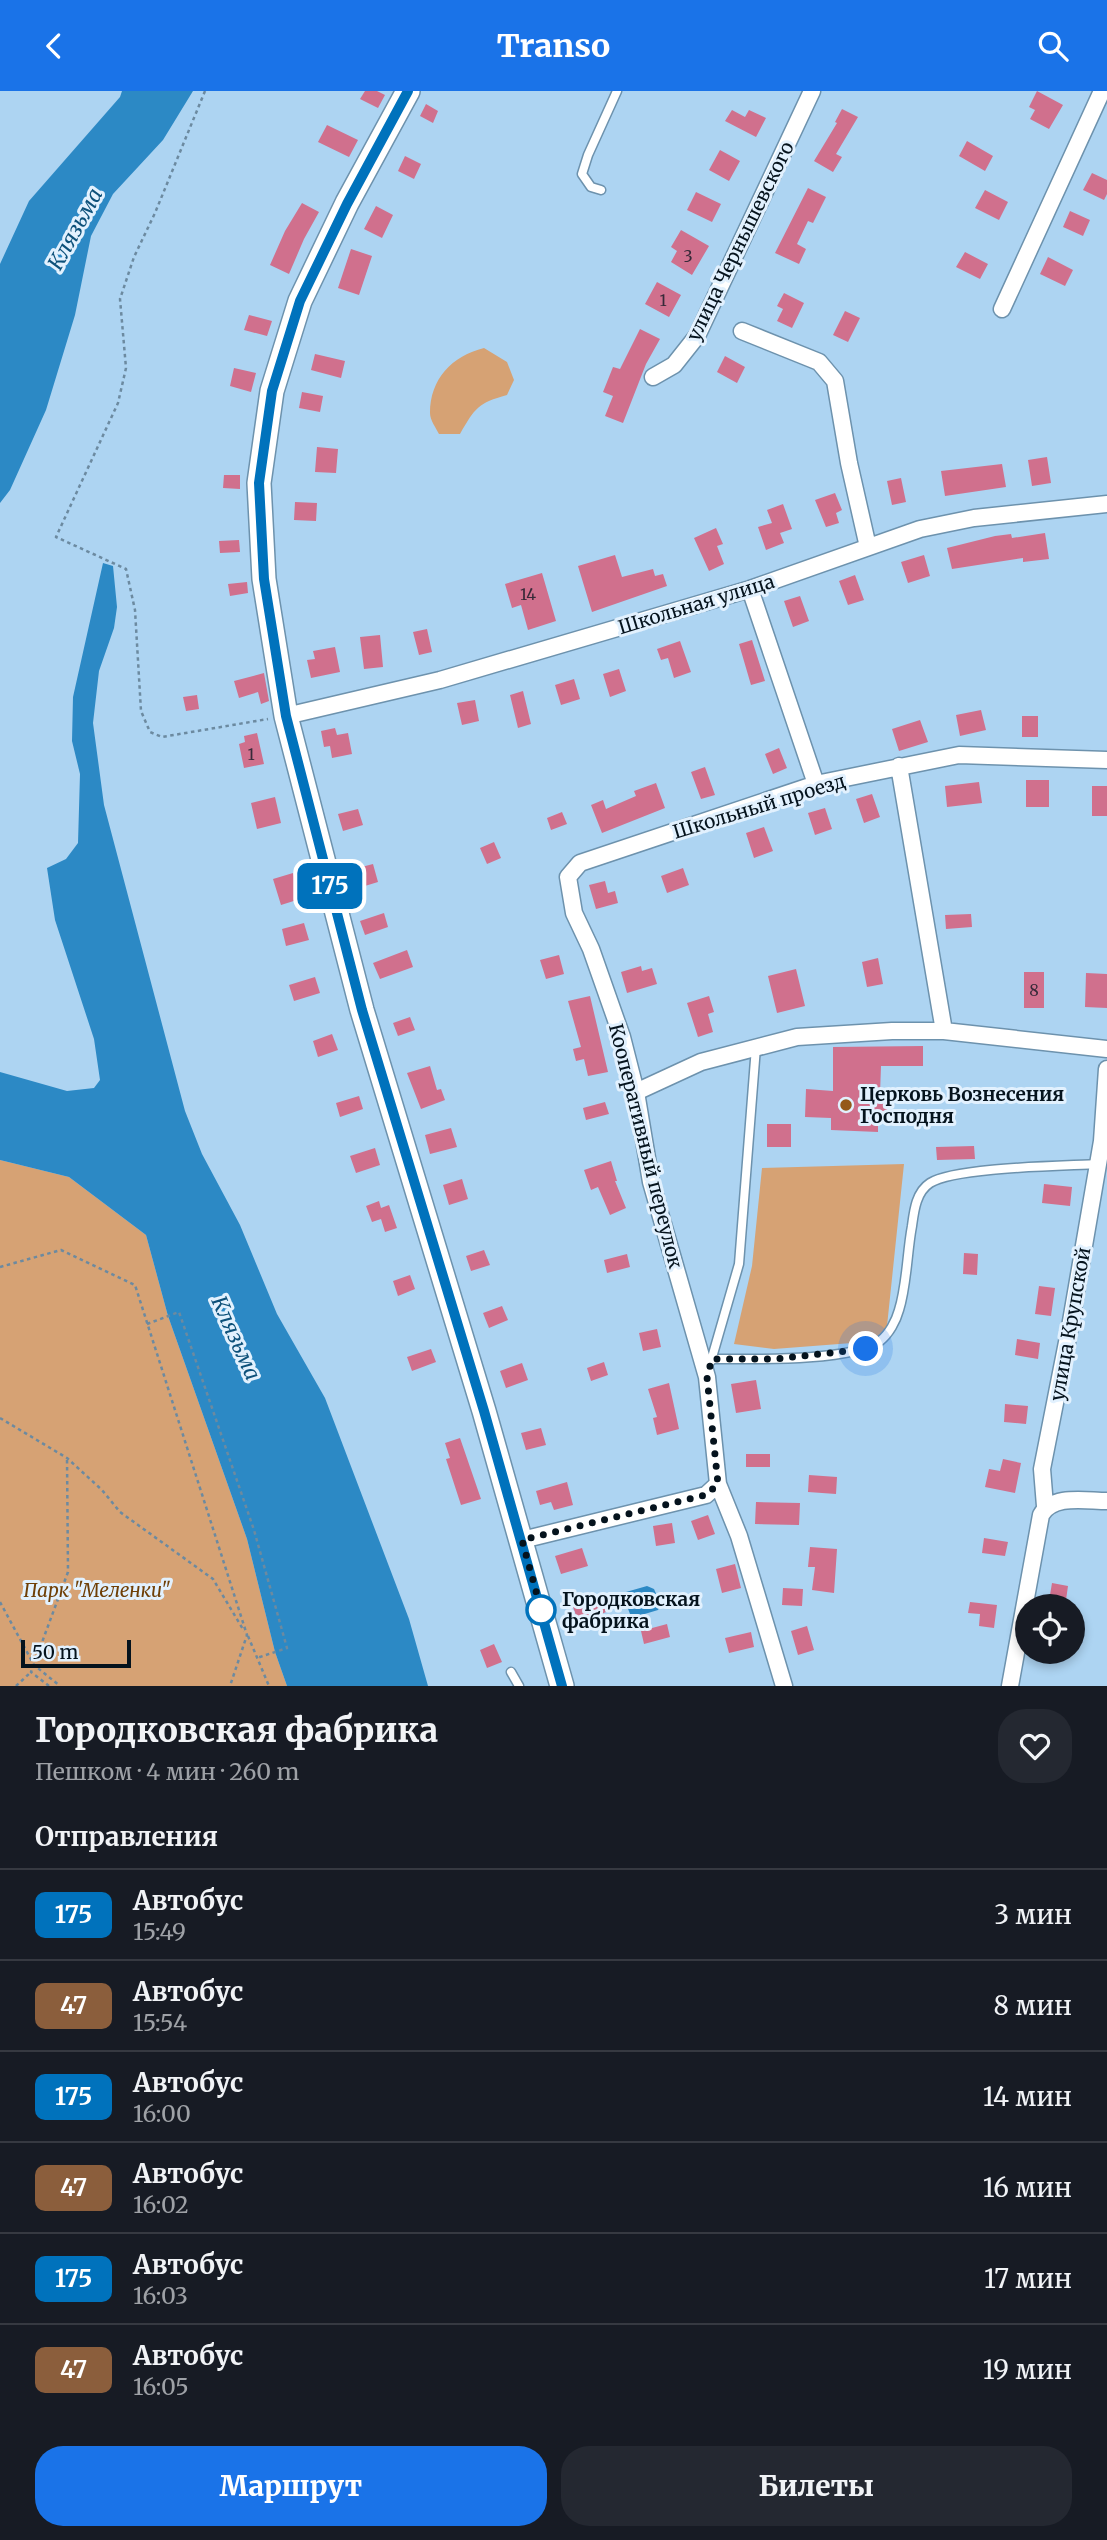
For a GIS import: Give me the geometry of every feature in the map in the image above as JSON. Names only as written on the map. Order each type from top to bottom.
[{"type":"main road","points":[[408,91],[347,204],[300,301],[272,391],[259,483],[264,579],[286,716],[362,1010],[522,1540],[562,1686]]},
{"type":"street","name":"улица Чернышевского","points":[[653,377],[674,365],[698,336],[812,91]]},
{"type":"street","points":[[1002,309],[1102,91]]},
{"type":"street","points":[[742,331],[819,362],[835,381],[867,547]]},
{"type":"street","name":"Школьная улица","points":[[286,716],[440,680],[750,589],[920,529],[974,518],[1107,504]]},
{"type":"street","points":[[750,589],[816,784]]},
{"type":"street","name":"Школьный проезд","points":[[580,863],[816,784],[900,766],[959,755],[1107,760]]},
{"type":"street","points":[[900,766],[944,1031]]},
{"type":"street","name":"Кооперативный переулок","points":[[580,863],[568,877],[574,913],[591,949],[622,1037],[636,1092],[651,1182],[707,1377],[718,1484],[739,1536],[784,1686]]},
{"type":"street","points":[[636,1092],[701,1062],[797,1037],[892,1031],[944,1031],[1107,1049]]},
{"type":"street","name":"улица Крупской","points":[[1010,1686],[1041,1515],[1050,1504],[1042,1469],[1098,1164],[1105,1141],[1107,1069]]},
{"type":"street","points":[[522,1540],[706,1495],[718,1484]]},
{"type":"street","points":[[1050,1504],[1107,1501]]},
{"type":"lane","points":[[601,190],[591,187],[582,174],[618,91]]},
{"type":"lane","points":[[707,1377],[739,1263],[756,1047]]},
{"type":"lane","points":[[712,1359],[775,1359],[866,1349],[881,1340],[891,1329],[900,1309],[916,1203],[926,1185],[937,1178],[999,1170],[1098,1164]]},
{"type":"lane","points":[[511,1672],[519,1686]]},
{"type":"path","points":[[205,91],[134,257],[121,299],[126,368],[118,403],[57,537],[126,569],[135,610],[141,711],[150,732],[162,737],[286,716]]},
{"type":"path","points":[[0,1266],[61,1250],[135,1285],[247,1635],[269,1686]]},
{"type":"path","points":[[147,1324],[179,1312],[254,1530],[288,1648],[257,1658]]},
{"type":"path","points":[[0,1418],[67,1458],[102,1490],[120,1511],[213,1579],[247,1635],[230,1686]]},
{"type":"path","points":[[16,1686],[31,1672],[68,1572],[67,1458]]},
{"type":"path","points":[[0,1602],[34,1665],[60,1686]]},
{"type":"path","points":[[31,1672],[49,1686]]},
{"type":"green space","points":[[484,348],[507,362],[514,380],[507,395],[478,408],[460,434],[439,434],[430,413],[434,390],[439,380],[453,363]]},
{"type":"green space","name":"Парк \"Меленки\"","points":[[0,1160],[69,1177],[146,1235],[168,1316],[247,1539],[275,1652],[287,1686],[0,1686]]},
{"type":"green space","points":[[904,1164],[887,1326],[880,1336],[852,1343],[774,1349],[734,1344],[752,1266],[762,1168]]},
{"type":"water","name":"Клязьма","points":[[122,91],[193,91],[163,140],[113,194],[91,236],[75,315],[46,410],[10,490],[0,503],[0,264],[29,201],[120,97]]},
{"type":"water","name":"Клязьма","points":[[103,563],[113,566],[117,607],[114,628],[99,671],[93,723],[104,805],[185,1111],[202,1154],[240,1225],[277,1314],[325,1398],[409,1619],[428,1686],[287,1686],[275,1652],[247,1539],[168,1316],[146,1235],[69,1177],[0,1160],[0,1072],[67,1091],[94,1088],[100,1080],[94,1039],[55,920],[47,868],[66,859],[78,843],[80,774],[72,741],[73,697]]},
{"type":"water","points":[[647,1586],[654,1589],[661,1605],[658,1610],[638,1616],[630,1614],[624,1598],[626,1592]]},
{"type":"building","points":[[365,91],[377,91],[385,95],[378,108],[360,99]]},
{"type":"building","points":[[1037,91],[1063,105],[1049,129],[1030,119],[1035,110],[1029,107]]},
{"type":"building","points":[[426,104],[438,111],[433,123],[420,116]]},
{"type":"building","points":[[842,109],[858,117],[836,154],[842,157],[833,172],[814,161],[837,123],[835,122]]},
{"type":"building","points":[[732,110],[745,117],[749,110],[766,118],[756,137],[725,121]]},
{"type":"building","points":[[327,125],[358,140],[349,157],[318,142]]},
{"type":"building","points":[[967,141],[993,156],[985,171],[959,156]]},
{"type":"building","points":[[720,150],[740,161],[729,181],[709,170]]},
{"type":"building","points":[[405,156],[421,164],[414,179],[398,171]]},
{"type":"building","points":[[1092,173],[1107,180],[1104,200],[1083,190]]},
{"type":"building","points":[[808,188],[826,197],[813,223],[808,221],[797,244],[806,249],[799,264],[775,253]]},
{"type":"building","points":[[985,190],[1008,202],[999,220],[975,208]]},
{"type":"building","points":[[696,192],[721,204],[712,222],[687,210]]},
{"type":"building","points":[[302,203],[319,212],[289,274],[270,265],[285,231]]},
{"type":"building","points":[[376,206],[393,215],[382,238],[364,229]]},
{"type":"building","points":[[1070,211],[1090,220],[1083,236],[1063,227]]},
{"type":"building","points":[[681,230],[709,246],[692,275],[671,262],[677,251],[671,247]]},
{"type":"building","points":[[351,249],[372,256],[359,295],[338,288]]},
{"type":"building","points":[[965,252],[988,264],[980,279],[956,267]]},
{"type":"building","points":[[1048,257],[1073,270],[1065,286],[1040,274]]},
{"type":"building","points":[[657,282],[681,295],[669,317],[645,304]]},
{"type":"building","points":[[784,293],[804,303],[792,328],[777,321],[783,309],[777,306]]},
{"type":"building","points":[[845,311],[860,318],[848,342],[833,335]]},
{"type":"building","points":[[249,315],[272,321],[267,336],[244,330]]},
{"type":"building","points":[[640,329],[660,339],[646,364],[623,423],[605,416],[613,396],[603,392],[613,367],[620,369]]},
{"type":"building","points":[[315,354],[345,361],[341,378],[311,370]]},
{"type":"building","points":[[725,356],[745,367],[737,383],[717,372]]},
{"type":"building","points":[[234,368],[256,373],[251,392],[230,386]]},
{"type":"building","points":[[302,392],[323,396],[320,412],[299,408]]},
{"type":"building","points":[[317,447],[338,449],[336,473],[315,472]]},
{"type":"building","points":[[1047,457],[1051,483],[1032,486],[1028,460]]},
{"type":"building","points":[[1002,464],[1006,487],[945,496],[941,471]]},
{"type":"building","points":[[224,475],[240,475],[240,489],[223,488]]},
{"type":"building","points":[[901,478],[906,502],[892,505],[887,481]]},
{"type":"building","points":[[835,493],[842,510],[836,513],[839,523],[826,527],[815,500]]},
{"type":"building","points":[[295,502],[317,503],[316,521],[294,520]]},
{"type":"building","points":[[783,504],[792,529],[780,533],[784,543],[766,550],[758,527],[772,523],[767,510]]},
{"type":"building","points":[[716,528],[723,544],[717,546],[724,564],[709,571],[694,538]]},
{"type":"building","points":[[1045,533],[1049,559],[1023,562],[1023,558],[952,569],[947,548],[995,536],[1011,534],[1012,538]]},
{"type":"building","points":[[239,540],[240,552],[220,553],[219,541]]},
{"type":"building","points":[[615,555],[622,577],[653,569],[655,576],[663,574],[667,586],[592,612],[578,566]]},
{"type":"building","points":[[924,555],[930,576],[908,583],[901,562]]},
{"type":"building","points":[[542,573],[556,621],[528,630],[521,605],[512,608],[505,584]]},
{"type":"building","points":[[855,575],[864,600],[848,605],[839,581]]},
{"type":"building","points":[[247,582],[248,593],[230,596],[228,584]]},
{"type":"building","points":[[800,596],[809,621],[793,627],[784,601]]},
{"type":"building","points":[[427,629],[432,652],[419,655],[413,632]]},
{"type":"building","points":[[380,635],[383,667],[364,669],[360,637]]},
{"type":"building","points":[[752,640],[765,681],[751,685],[739,644]]},
{"type":"building","points":[[680,641],[691,672],[674,678],[668,658],[661,660],[657,649]]},
{"type":"building","points":[[335,647],[340,672],[311,678],[307,660],[315,659],[313,651]]},
{"type":"building","points":[[619,669],[626,691],[610,697],[603,674]]},
{"type":"building","points":[[264,673],[269,701],[261,704],[258,692],[239,698],[234,681]]},
{"type":"building","points":[[574,679],[580,699],[561,705],[555,685]]},
{"type":"building","points":[[523,691],[531,724],[518,728],[510,695]]},
{"type":"building","points":[[197,695],[199,709],[186,711],[183,697]]},
{"type":"building","points":[[475,700],[479,721],[462,725],[457,703]]},
{"type":"building","points":[[981,710],[986,730],[960,736],[956,715]]},
{"type":"building","points":[[1022,716],[1038,716],[1038,737],[1022,737]]},
{"type":"building","points":[[920,720],[928,742],[899,751],[892,729]]},
{"type":"building","points":[[335,728],[337,735],[348,733],[352,754],[332,758],[330,746],[324,747],[321,731]]},
{"type":"building","points":[[257,733],[264,764],[244,768],[239,744],[245,742],[244,736]]},
{"type":"building","points":[[779,748],[787,768],[773,774],[765,754]]},
{"type":"building","points":[[705,767],[715,795],[701,799],[691,772]]},
{"type":"building","points":[[1026,780],[1049,780],[1049,807],[1026,807]]},
{"type":"building","points":[[979,782],[982,803],[947,807],[945,786]]},
{"type":"building","points":[[656,783],[665,808],[602,833],[591,805],[603,800],[606,809],[636,796],[634,791]]},
{"type":"building","points":[[1092,786],[1107,786],[1107,816],[1092,816]]},
{"type":"building","points":[[872,794],[880,817],[864,823],[856,799]]},
{"type":"building","points":[[275,797],[281,823],[257,829],[251,803]]},
{"type":"building","points":[[825,808],[832,829],[815,835],[808,813]]},
{"type":"building","points":[[358,809],[363,825],[343,831],[338,814]]},
{"type":"building","points":[[562,812],[567,824],[551,830],[547,818]]},
{"type":"building","points":[[764,827],[773,851],[754,858],[746,833]]},
{"type":"building","points":[[494,842],[501,858],[487,864],[480,848]]},
{"type":"building","points":[[373,864],[378,882],[355,889],[350,870]]},
{"type":"building","points":[[683,868],[689,885],[667,893],[661,876]]},
{"type":"building","points":[[293,873],[300,899],[281,905],[273,879]]},
{"type":"building","points":[[605,881],[608,893],[615,891],[618,903],[596,909],[589,885]]},
{"type":"building","points":[[384,913],[388,927],[365,935],[360,921]]},
{"type":"building","points":[[971,914],[972,927],[946,929],[945,915]]},
{"type":"building","points":[[304,923],[309,940],[286,946],[282,929]]},
{"type":"building","points":[[407,950],[413,967],[380,979],[373,963]]},
{"type":"building","points":[[559,955],[564,974],[546,979],[540,960]]},
{"type":"building","points":[[878,958],[883,984],[867,987],[862,962]]},
{"type":"building","points":[[641,966],[642,971],[652,968],[657,984],[627,993],[621,972]]},
{"type":"building","points":[[796,969],[805,1006],[777,1013],[768,976]]},
{"type":"building","points":[[1024,972],[1044,972],[1044,1008],[1024,1008]]},
{"type":"building","points":[[1086,973],[1107,974],[1107,1008],[1085,1007]]},
{"type":"building","points":[[315,977],[320,993],[294,1001],[289,985]]},
{"type":"building","points":[[590,996],[608,1072],[588,1076],[584,1059],[576,1061],[573,1049],[581,1047],[568,1001]]},
{"type":"building","points":[[709,996],[714,1012],[708,1014],[713,1032],[698,1037],[687,1003]]},
{"type":"building","points":[[410,1017],[415,1030],[398,1036],[393,1023]]},
{"type":"building","points":[[332,1034],[338,1050],[318,1057],[313,1041]]},
{"type":"building","points":[[923,1046],[923,1066],[881,1066],[880,1094],[888,1107],[878,1120],[878,1132],[831,1130],[831,1118],[805,1117],[806,1089],[833,1091],[833,1047]]},
{"type":"building","points":[[430,1066],[437,1090],[441,1089],[445,1100],[421,1109],[407,1073]]},
{"type":"building","points":[[359,1096],[363,1109],[340,1117],[336,1103]]},
{"type":"building","points":[[605,1102],[609,1114],[586,1120],[583,1108]]},
{"type":"building","points":[[767,1124],[791,1124],[791,1147],[767,1147]]},
{"type":"building","points":[[451,1128],[457,1147],[430,1154],[425,1135]]},
{"type":"building","points":[[974,1146],[975,1159],[937,1160],[936,1147]]},
{"type":"building","points":[[375,1148],[380,1165],[356,1173],[350,1156]]},
{"type":"building","points":[[611,1161],[615,1181],[626,1208],[610,1215],[598,1187],[591,1190],[584,1170]]},
{"type":"building","points":[[462,1179],[468,1199],[449,1205],[443,1185]]},
{"type":"building","points":[[1044,1184],[1072,1187],[1070,1206],[1042,1203]]},
{"type":"building","points":[[379,1201],[381,1208],[389,1205],[397,1228],[385,1232],[381,1219],[372,1222],[366,1206]]},
{"type":"building","points":[[484,1250],[490,1265],[471,1271],[466,1256]]},
{"type":"building","points":[[964,1253],[978,1254],[977,1275],[963,1274]]},
{"type":"building","points":[[627,1254],[630,1267],[607,1273],[604,1260]]},
{"type":"building","points":[[410,1275],[415,1289],[398,1296],[393,1281]]},
{"type":"building","points":[[1039,1286],[1055,1288],[1051,1316],[1035,1314]]},
{"type":"building","points":[[502,1306],[508,1320],[489,1328],[483,1313]]},
{"type":"building","points":[[657,1329],[661,1347],[643,1351],[639,1333]]},
{"type":"building","points":[[1017,1339],[1040,1343],[1038,1359],[1015,1355]]},
{"type":"building","points":[[431,1349],[436,1362],[412,1371],[407,1357]]},
{"type":"building","points":[[604,1362],[608,1375],[591,1381],[587,1368]]},
{"type":"building","points":[[522,1363],[528,1380],[506,1388],[500,1371]]},
{"type":"building","points":[[756,1380],[761,1409],[736,1413],[731,1384]]},
{"type":"building","points":[[669,1383],[679,1429],[657,1435],[653,1418],[657,1417],[648,1389]]},
{"type":"building","points":[[1005,1404],[1028,1406],[1026,1424],[1004,1422]]},
{"type":"building","points":[[541,1428],[546,1445],[526,1450],[521,1433]]},
{"type":"building","points":[[460,1438],[481,1499],[461,1505],[446,1459],[450,1458],[445,1443]]},
{"type":"building","points":[[746,1454],[770,1454],[770,1467],[746,1467]]},
{"type":"building","points":[[1003,1459],[1021,1463],[1015,1493],[985,1487],[989,1469],[1000,1471]]},
{"type":"building","points":[[809,1475],[837,1477],[836,1494],[808,1492]]},
{"type":"building","points":[[567,1482],[573,1505],[554,1510],[551,1502],[540,1505],[536,1491]]},
{"type":"building","points":[[756,1502],[800,1503],[799,1525],[755,1524]]},
{"type":"building","points":[[708,1515],[715,1534],[698,1540],[691,1521]]},
{"type":"building","points":[[672,1523],[675,1543],[656,1546],[653,1526]]},
{"type":"building","points":[[984,1538],[1008,1542],[1005,1556],[982,1553]]},
{"type":"building","points":[[810,1547],[837,1549],[834,1593],[812,1590],[815,1567],[808,1567]]},
{"type":"building","points":[[582,1548],[588,1566],[561,1574],[555,1556]]},
{"type":"building","points":[[735,1564],[741,1588],[722,1593],[716,1569]]},
{"type":"building","points":[[1052,1583],[1068,1586],[1067,1594],[1050,1594]]},
{"type":"building","points":[[783,1588],[803,1589],[802,1606],[782,1605]]},
{"type":"building","points":[[600,1597],[606,1612],[599,1615],[601,1622],[581,1629],[573,1607]]},
{"type":"building","points":[[970,1602],[997,1605],[994,1628],[979,1626],[980,1614],[968,1613]]},
{"type":"building","points":[[667,1624],[670,1637],[644,1644],[641,1631]]},
{"type":"building","points":[[807,1626],[814,1650],[798,1655],[791,1631]]},
{"type":"building","points":[[751,1632],[754,1647],[729,1653],[725,1638]]},
{"type":"building","points":[[494,1644],[502,1662],[487,1668],[480,1650]]},
{"type":"bus line","name":"175","points":[[408,91],[347,204],[300,301],[272,391],[259,483],[264,579],[286,716],[362,1010],[484,1411],[562,1686]]},
{"type":"place","name":"Церковь Вознесения Господня","points":[[846,1105]]},
{"type":"place","name":"Городковская фабрика","points":[[541,1610]]},
{"type":"route","points":[[541,1610],[542,1613],[522,1540],[706,1495],[718,1484],[707,1377],[712,1359],[775,1359],[866,1349]]}]
